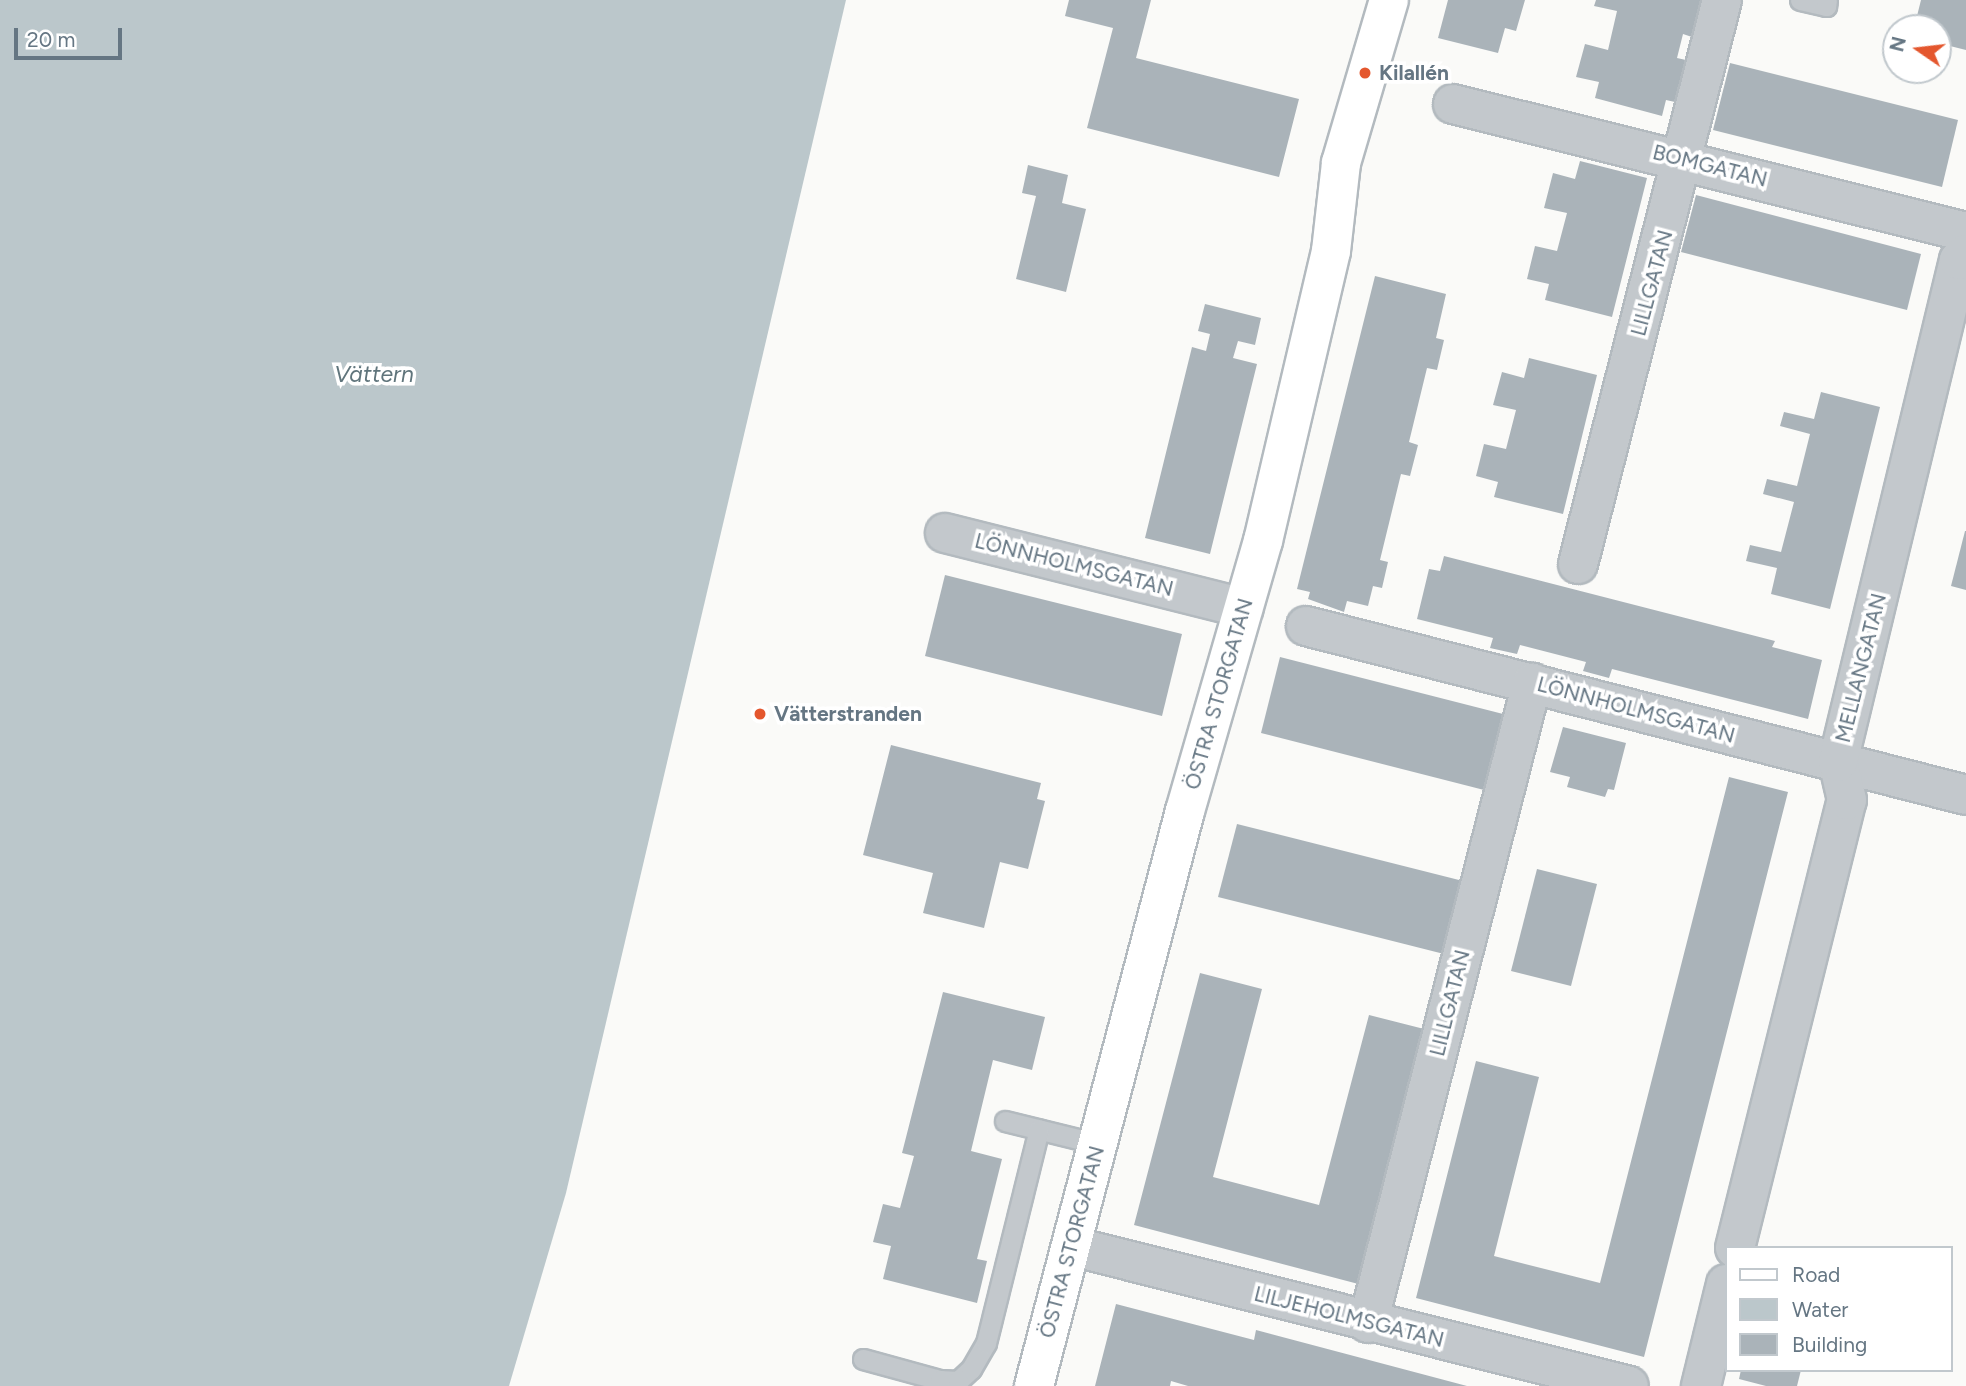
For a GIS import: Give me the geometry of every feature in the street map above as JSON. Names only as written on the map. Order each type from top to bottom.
[{"type":"street","name":"ÖSTRA STORGATAN","points":[[1034,1386],[1244,608],[1331,251],[1341,163],[1388,0]]},
{"type":"street","name":"LILLGATAN","points":[[1578,564],[1684,159],[1722,0]]},
{"type":"street","name":"BOMGATAN","points":[[1453,104],[1684,159],[1966,232]]},
{"type":"street","name":"MELLANGATAN","points":[[1736,1246],[1847,800],[1838,762],[1959,260],[1966,254]]},
{"type":"street","name":"LÖNNHOLMSGATAN","points":[[945,533],[1244,608]]},
{"type":"street","name":"LÖNNHOLMSGATAN","points":[[1306,626],[1966,795]]},
{"type":"street","name":"LILLGATAN","points":[[1368,1323],[1532,684]]},
{"type":"street","name":"LILJEHOLMSGATAN","points":[[1071,1246],[1368,1323],[1629,1386]]},
{"type":"street","points":[[1701,1386],[1724,1292]]},
{"type":"lane","points":[[1800,0],[1826,6],[1827,0]]},
{"type":"lane","points":[[1005,1121],[1098,1144]]},
{"type":"lane","points":[[863,1359],[940,1380],[958,1381],[971,1369],[986,1343],[1038,1129]]},
{"type":"water","name":"Vättern","points":[[0,0],[846,0],[566,1193],[509,1386],[0,1386]]},
{"type":"building","points":[[1069,0],[1151,0],[1136,58],[1299,99],[1279,177],[1087,128],[1113,28],[1065,16]]},
{"type":"building","points":[[1448,0],[1525,0],[1516,31],[1505,28],[1498,53],[1438,38]]},
{"type":"building","points":[[1596,0],[1701,0],[1692,37],[1683,34],[1677,58],[1686,60],[1675,102],[1666,100],[1662,116],[1595,98],[1599,82],[1576,77],[1585,44],[1608,50],[1617,11],[1594,6]]},
{"type":"building","points":[[1921,0],[1966,0],[1966,50],[1952,46],[1952,14],[1918,14]]},
{"type":"building","points":[[1730,63],[1958,120],[1942,187],[1713,130]]},
{"type":"building","points":[[1580,161],[1647,178],[1612,317],[1545,300],[1549,284],[1527,279],[1535,246],[1557,251],[1567,213],[1544,208],[1553,173],[1575,179]]},
{"type":"building","points":[[1028,165],[1068,175],[1062,203],[1086,209],[1066,292],[1016,279],[1036,196],[1022,193]]},
{"type":"building","points":[[1696,195],[1921,254],[1907,310],[1681,252]]},
{"type":"building","points":[[1375,276],[1446,294],[1436,338],[1444,340],[1437,370],[1427,368],[1409,442],[1418,445],[1410,476],[1401,474],[1380,560],[1388,562],[1382,588],[1373,586],[1368,606],[1347,601],[1344,612],[1308,599],[1310,592],[1297,589]]},
{"type":"building","points":[[1205,304],[1261,318],[1255,345],[1238,341],[1233,358],[1257,364],[1210,554],[1145,538],[1192,347],[1206,351],[1210,334],[1198,331]]},
{"type":"building","points":[[1529,358],[1597,375],[1563,514],[1494,497],[1498,482],[1476,476],[1484,444],[1506,449],[1516,410],[1493,405],[1502,372],[1524,378]]},
{"type":"building","points":[[1821,392],[1880,407],[1830,609],[1771,594],[1777,568],[1746,561],[1750,545],[1781,552],[1794,502],[1763,494],[1767,479],[1797,486],[1810,434],[1780,426],[1784,412],[1814,419]]},
{"type":"building","points":[[1966,531],[1966,590],[1951,586]]},
{"type":"building","points":[[1444,556],[1775,641],[1772,647],[1822,660],[1808,719],[1612,669],[1609,678],[1583,671],[1586,662],[1520,645],[1517,654],[1490,648],[1493,638],[1417,619],[1429,569],[1440,571]]},
{"type":"building","points":[[945,575],[1182,634],[1162,716],[925,656]]},
{"type":"building","points":[[1280,657],[1507,715],[1488,791],[1261,733]]},
{"type":"building","points":[[1563,727],[1626,743],[1614,790],[1608,789],[1605,797],[1567,787],[1570,777],[1550,772]]},
{"type":"building","points":[[891,745],[1041,783],[1037,799],[1045,801],[1028,869],[1000,862],[984,928],[923,913],[933,873],[863,855]]},
{"type":"building","points":[[1729,777],[1788,792],[1644,1357],[1416,1298],[1476,1061],[1539,1077],[1494,1256],[1600,1283]]},
{"type":"building","points":[[1237,824],[1463,881],[1444,954],[1218,897]]},
{"type":"building","points":[[1537,869],[1597,884],[1571,986],[1511,971]]},
{"type":"building","points":[[1200,973],[1262,989],[1213,1177],[1319,1205],[1369,1015],[1432,1031],[1366,1286],[1134,1225]]},
{"type":"building","points":[[943,992],[1045,1017],[1032,1070],[993,1060],[971,1151],[1002,1159],[977,1259],[987,1261],[977,1303],[883,1279],[891,1246],[873,1242],[883,1204],[900,1208],[914,1156],[902,1153]]},
{"type":"building","points":[[1116,1304],[1254,1340],[1256,1330],[1467,1386],[1188,1386],[1171,1381],[1170,1386],[1095,1386]]},
{"type":"building","points":[[1741,1372],[1800,1372],[1797,1386],[1766,1386],[1739,1379]]},
{"type":"place","name":"Kilallén","points":[[1365,73]]},
{"type":"place","name":"Vätterstranden","points":[[760,714]]}]
